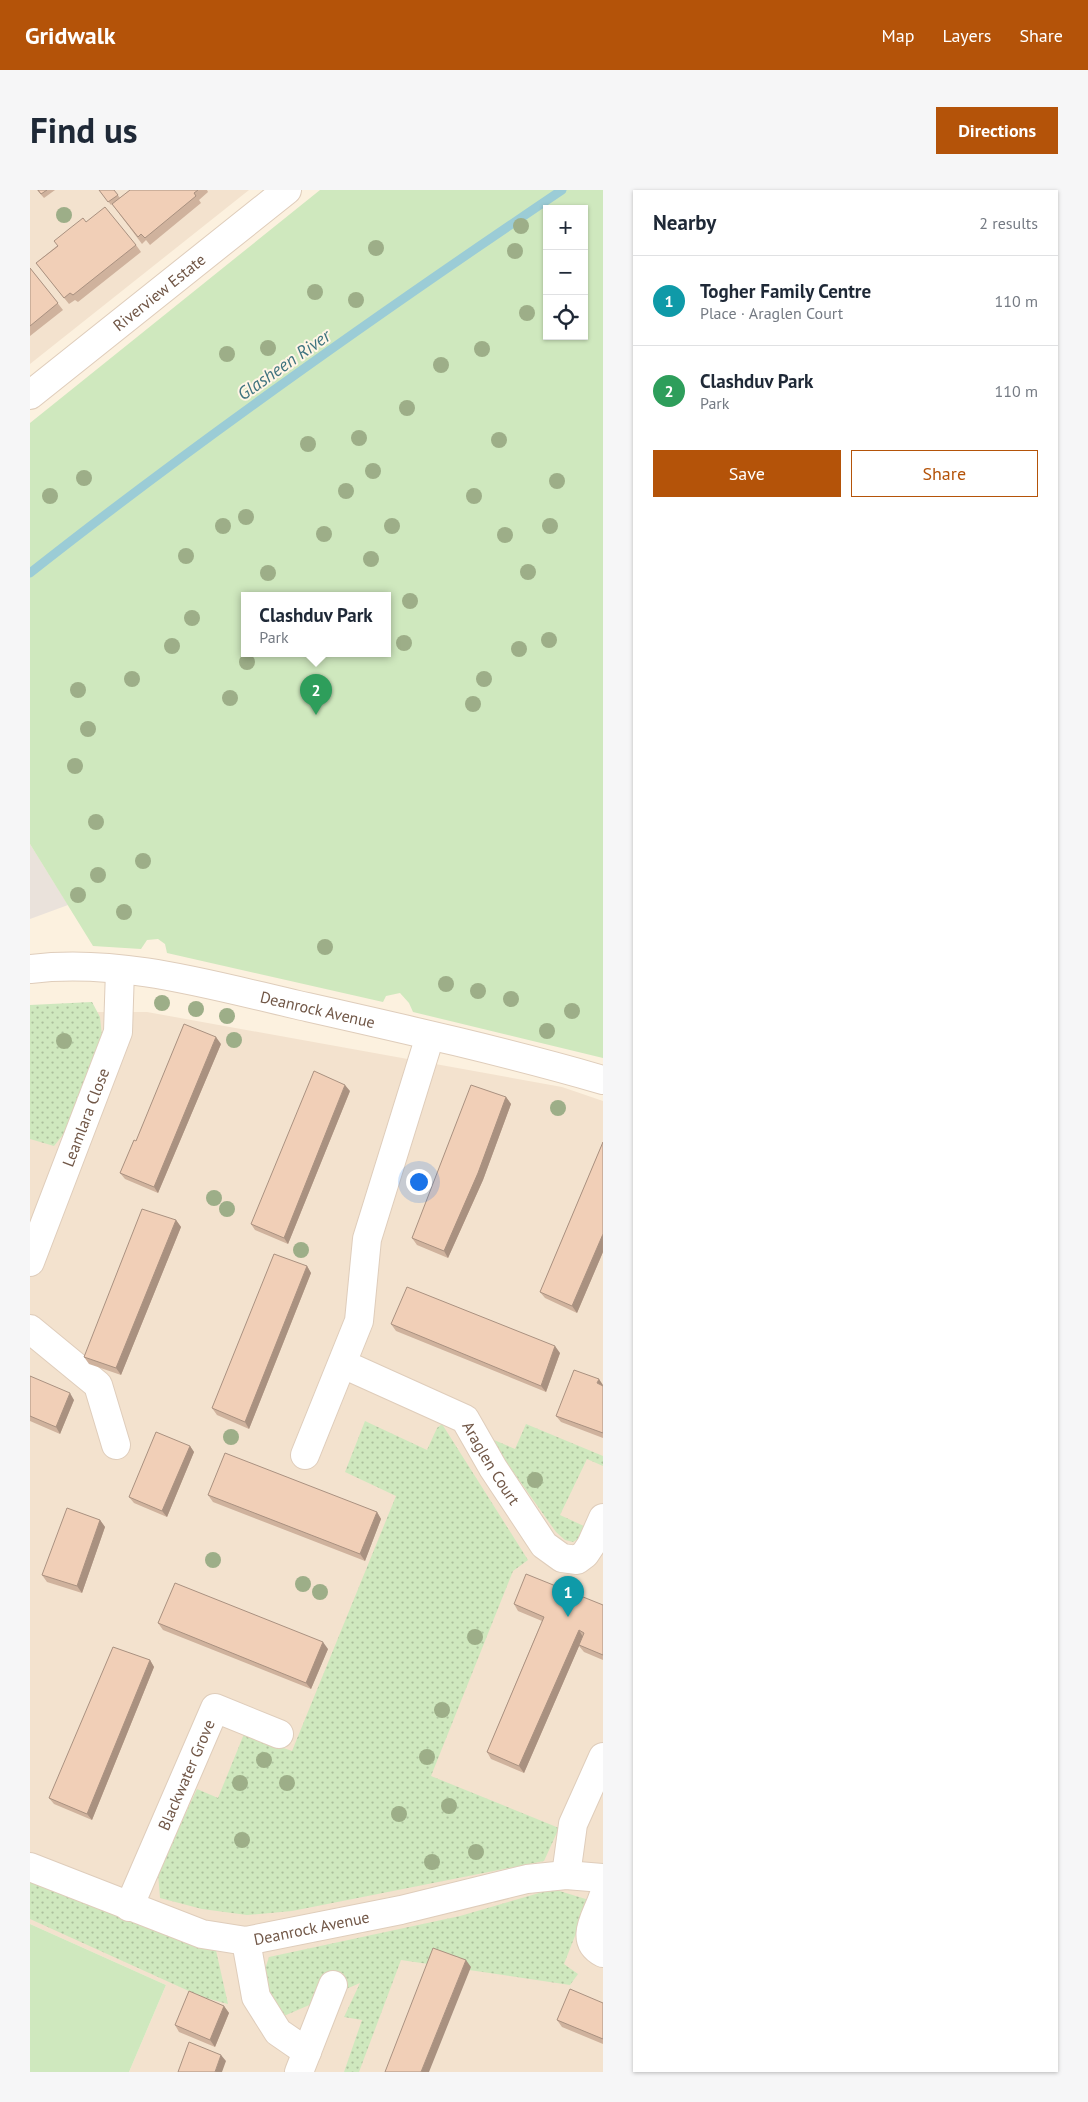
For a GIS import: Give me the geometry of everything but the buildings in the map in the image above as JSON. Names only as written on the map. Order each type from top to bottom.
[{"type":"street","name":"Riverview Estate","points":[[30,395],[287,190]]},
{"type":"street","name":"Deanrock Avenue","points":[[30,969],[120,970],[178,978],[430,1036],[603,1080]]},
{"type":"street","name":"Leamlara Close","points":[[30,1262],[118,1032],[120,970]]},
{"type":"street","points":[[305,1454],[359,1321],[367,1239],[430,1036]]},
{"type":"street","points":[[30,1329],[98,1385],[116,1445]]},
{"type":"street","name":"Araglen Court","points":[[342,1364],[465,1419],[493,1468],[544,1545],[562,1558],[577,1560],[585,1554],[603,1518]]},
{"type":"street","name":"Blackwater Grove","points":[[129,1907],[215,1708],[279,1734]]},
{"type":"street","points":[[566,1875],[573,1824],[603,1757]]},
{"type":"street","name":"Deanrock Avenue","points":[[30,1867],[202,1934],[246,1941],[401,1910],[527,1879],[566,1875],[603,1878]]},
{"type":"street","points":[[603,1896],[589,1932],[589,1940],[593,1946],[603,1953]]},
{"type":"street","points":[[246,1941],[256,1997],[278,2032],[303,2062],[332,1985]]},
{"type":"shaded area","points":[[30,190],[249,190],[30,364]]},
{"type":"shaded area","points":[[30,844],[68,905],[30,919]]},
{"type":"shaded area","points":[[30,1012],[147,1012],[562,1087],[603,1101],[603,2072],[129,2072],[166,1985],[30,1924]]},
{"type":"green space","points":[[320,190],[603,190],[603,1058],[413,1012],[409,1003],[400,993],[386,996],[383,1002],[167,953],[165,944],[158,939],[147,940],[141,949],[93,946],[30,844],[30,423]]},
{"type":"green space","points":[[92,1002],[100,1017],[102,1036],[66,1131],[54,1146],[30,1139],[30,1005]]},
{"type":"green space","points":[[365,1421],[427,1450],[437,1428],[442,1424],[528,1560],[513,1571],[431,1776],[559,1828],[544,1861],[292,1911],[247,1915],[202,1909],[160,1898],[158,1873],[197,1789],[218,1798],[244,1734],[292,1751],[396,1496],[345,1472]]},
{"type":"green space","points":[[526,1424],[603,1456],[603,1466],[587,1459],[560,1515],[586,1527],[581,1537],[573,1542],[565,1540],[556,1532],[497,1449],[494,1440],[515,1449]]},
{"type":"green space","points":[[30,1879],[215,1946],[228,2004],[202,1997],[30,1919]]},
{"type":"green space","points":[[553,1889],[589,1900],[564,1964],[578,1974],[570,1985],[401,1960],[359,2072],[344,2072],[362,2020],[344,2017],[360,1983],[277,2019],[257,1993],[269,1957],[460,1916]]},
{"type":"green space","points":[[30,1924],[166,1985],[129,2072],[30,2072]]},
{"type":"waterway","name":"Glasheen River","points":[[30,573],[160,473],[292,377],[562,190]]},
{"type":"place","name":"Clashduv Park","points":[[316,715]]},
{"type":"place","name":"Togher Family Centre","points":[[568,1617]]}]
